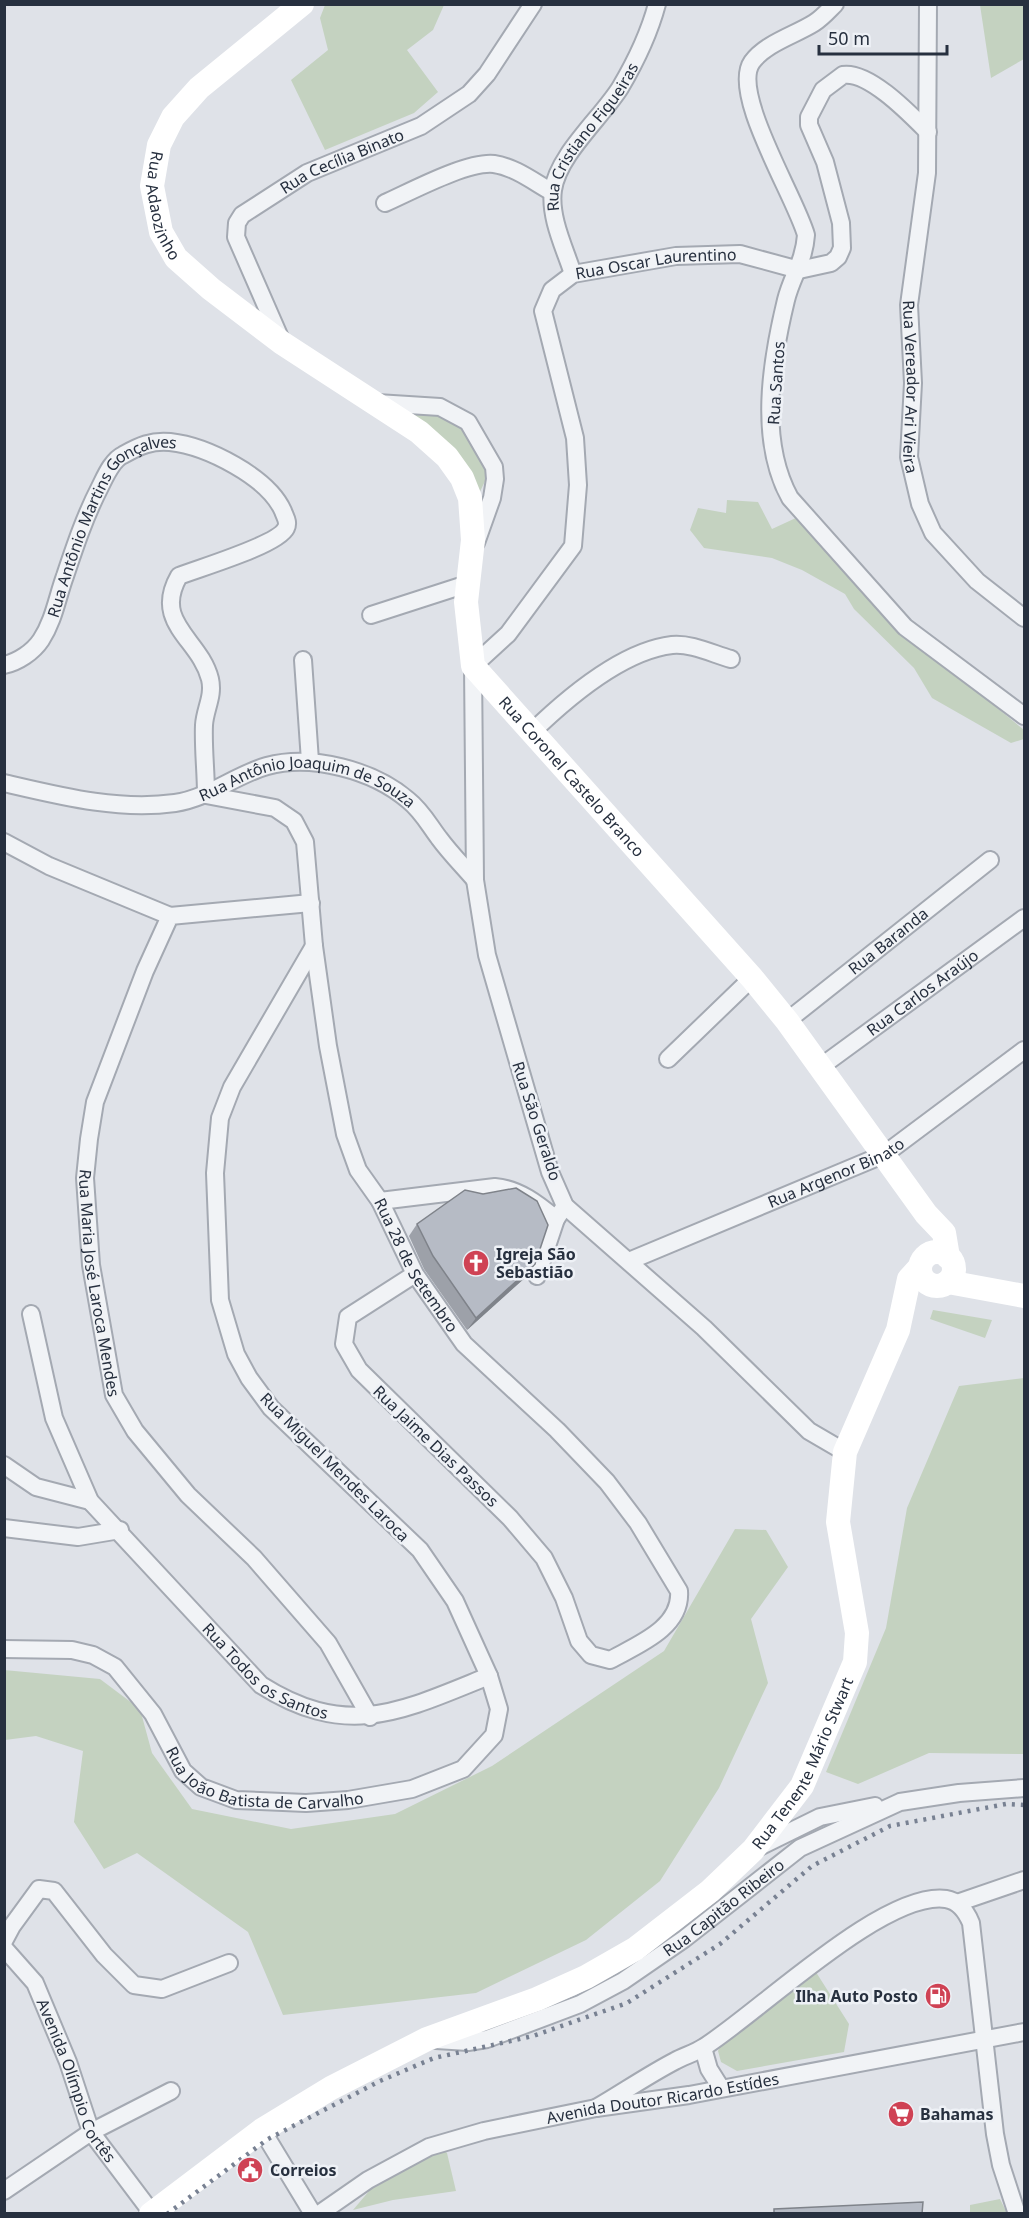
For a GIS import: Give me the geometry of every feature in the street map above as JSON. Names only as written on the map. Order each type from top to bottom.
[{"type":"main road","name":"Rua Adaozinho","points":[[282,343],[211,290],[176,258],[160,232],[152,186],[159,145],[173,117],[200,88],[302,4]]},
{"type":"main road","points":[[282,343],[419,432],[447,457],[462,478],[470,498],[473,540],[467,584],[473,666]]},
{"type":"main road","name":"Rua Coronel Castelo Branco","points":[[473,666],[752,978],[787,1021],[926,1214],[944,1233],[936,1270]]},
{"type":"main road","points":[[936,1270],[1014,1294]]},
{"type":"main road","name":"Rua Tenente Mário Stwart","points":[[152,2213],[262,2130],[332,2088],[426,2039],[537,1999],[586,1977],[635,1949],[710,1891],[753,1850],[802,1786],[855,1662],[857,1633],[838,1522],[845,1452],[898,1330],[902,1306],[916,1296],[936,1270]]},
{"type":"street","name":"Rua Cecília Binato","points":[[282,343],[236,237],[237,223],[242,215],[307,172],[422,126],[469,94],[487,74],[533,4]]},
{"type":"street","name":"Rua Cristiano Figueiras","points":[[573,274],[555,218],[552,192],[557,173],[620,88],[646,41],[657,4]]},
{"type":"street","name":"Rua Santos","points":[[835,4],[816,22],[771,46],[752,61],[747,72],[754,117],[806,235],[805,254],[787,297],[775,354],[771,407],[778,476],[790,498],[905,627],[1024,716]]},
{"type":"street","name":"Rua Vereador Ari Vieira","points":[[928,4],[928,132],[925,201],[909,305],[914,383],[909,458],[920,504],[933,533],[977,581],[1024,618]]},
{"type":"street","name":"Rua Oscar Laurentino","points":[[473,666],[508,634],[573,546],[578,485],[576,438],[543,311],[552,290],[573,274],[676,256],[740,254],[799,270],[831,263],[838,257],[842,248],[841,223],[825,162],[809,125],[813,105],[823,90],[843,75],[859,76],[904,107],[928,132]]},
{"type":"street","points":[[385,203],[447,175],[484,164],[510,168],[552,192]]},
{"type":"street","points":[[376,403],[440,407],[468,422],[494,467],[495,479],[492,498],[471,558]]},
{"type":"street","name":"Rua Antônio Martins Gonçalves","points":[[4,665],[19,660],[40,642],[55,613],[85,516],[107,473],[119,457],[137,447],[146,443],[170,442],[191,446],[241,468],[272,494],[288,523]]},
{"type":"street","name":"Rua Antônio Joaquim de Souza","points":[[288,523],[279,536],[257,547],[179,576],[173,586],[170,599],[172,618],[205,664],[210,681],[211,695],[204,723],[206,795],[267,766],[310,761],[325,762],[366,776],[407,798],[423,814],[440,839],[475,879]]},
{"type":"street","points":[[371,615],[467,584]]},
{"type":"street","points":[[531,733],[564,701],[600,675],[642,654],[672,645],[688,646],[731,659]]},
{"type":"street","points":[[303,660],[310,761]]},
{"type":"street","name":"Rua São Geraldo","points":[[473,666],[475,879],[487,955],[561,1212],[629,1261],[704,1328],[809,1431],[845,1452]]},
{"type":"street","points":[[4,783],[104,803],[142,806],[177,803],[206,795]]},
{"type":"street","name":"Rua 28 de Setembro","points":[[206,795],[275,807],[294,821],[305,842],[314,946],[328,1046],[345,1134],[358,1170],[380,1201],[415,1274],[465,1344],[557,1430],[607,1482],[638,1523],[679,1591],[679,1602],[673,1616],[652,1636],[610,1660],[591,1655],[579,1641]]},
{"type":"street","points":[[4,842],[49,866],[170,916],[311,903]]},
{"type":"street","name":"Rua Baranda","points":[[787,1021],[990,860]]},
{"type":"street","name":"Rua Maria José Laroca Mendes","points":[[170,916],[145,971],[95,1102],[89,1139],[85,1178],[91,1265],[114,1395],[135,1431],[188,1495],[254,1558],[328,1643],[370,1717]]},
{"type":"street","name":"Rua Carlos Araújo","points":[[819,1068],[1024,918]]},
{"type":"street","name":"Rua Miguel Mendes Laroca","points":[[314,946],[232,1087],[220,1118],[215,1173],[220,1300],[237,1354],[249,1378],[272,1408],[420,1550],[455,1601],[489,1676],[499,1709]]},
{"type":"street","points":[[668,1059],[752,978]]},
{"type":"street","name":"Rua Argenor Binato","points":[[629,1261],[885,1154],[1024,1050]]},
{"type":"street","points":[[380,1201],[477,1187],[507,1188],[561,1212],[537,1276]]},
{"type":"street","name":"Rua Jaime Dias Passos","points":[[415,1274],[352,1313],[345,1324],[345,1344],[359,1370],[510,1518],[544,1558],[564,1598],[579,1641]]},
{"type":"street","name":"Rua Todos os Santos","points":[[31,1314],[54,1418],[90,1501],[120,1530],[261,1685],[290,1703],[307,1710],[370,1717],[426,1701],[489,1676]]},
{"type":"street","name":"Rua Todos os Santos","points":[[4,1465],[36,1487],[90,1501]]},
{"type":"street","points":[[4,1528],[78,1537],[120,1530]]},
{"type":"street","name":"Rua João Batista de Carvalho","points":[[4,1649],[72,1650],[93,1655],[115,1667],[153,1714],[183,1771],[201,1788],[236,1800],[338,1801],[412,1789],[463,1769],[494,1735],[499,1709]]},
{"type":"street","name":"Rua Capitão Ribeiro","points":[[426,2039],[468,2042],[487,2039],[580,2004],[623,1981],[684,1939],[800,1848],[900,1802],[959,1793],[1024,1788]]},
{"type":"street","points":[[753,1850],[820,1818],[900,1802]]},
{"type":"street","points":[[596,2108],[675,2061],[703,2048],[849,1937],[908,1906],[936,1900],[957,1903],[1024,1880]]},
{"type":"street","points":[[4,1941],[39,1889],[54,1891],[104,1955],[134,1985],[162,1989],[229,1963]]},
{"type":"street","points":[[957,1903],[967,1912],[972,1923],[983,2041],[995,2134],[1001,2166],[1019,2210]]},
{"type":"street","name":"Avenida Olímpio Cortês","points":[[4,1948],[35,1983],[68,2062],[91,2132],[152,2213]]},
{"type":"street","name":"Avenida Doutor Ricardo Estídes","points":[[319,2214],[368,2180],[429,2147],[484,2131],[596,2108],[721,2088],[1024,2032]]},
{"type":"street","points":[[703,2048],[709,2069],[721,2088]]},
{"type":"street","points":[[4,2190],[91,2132],[171,2091]]},
{"type":"street","points":[[262,2130],[313,2214]]},
{"type":"green space","points":[[325,5],[444,5],[433,30],[407,50],[438,92],[414,113],[325,150],[291,80],[328,50],[320,18]]},
{"type":"green space","points":[[980,5],[1024,5],[1024,59],[991,78]]},
{"type":"green space","points":[[434,410],[467,427],[487,464],[487,477],[475,502],[403,414]]},
{"type":"green space","points":[[727,500],[758,502],[772,529],[798,517],[866,595],[929,652],[1024,730],[1024,739],[1011,743],[932,698],[914,668],[854,609],[845,594],[802,570],[772,558],[704,548],[690,530],[698,508],[726,513]]},
{"type":"green space","points":[[933,1310],[992,1320],[985,1338],[930,1319]]},
{"type":"green space","points":[[1024,1378],[1024,1754],[929,1753],[858,1784],[826,1772],[886,1628],[907,1508],[959,1386]]},
{"type":"green space","points":[[735,1529],[766,1530],[788,1567],[751,1619],[768,1683],[719,1788],[660,1881],[586,1940],[476,1993],[283,2015],[248,1932],[137,1853],[104,1869],[74,1822],[83,1751],[36,1736],[5,1740],[4,1670],[100,1679],[140,1709],[152,1753],[192,1809],[291,1829],[395,1814],[492,1766],[664,1651]]},
{"type":"green space","points":[[814,1969],[849,2024],[844,2052],[737,2071],[721,2062],[718,2051],[726,2032]]},
{"type":"green space","points":[[442,2149],[447,2153],[456,2191],[393,2200],[353,2210],[375,2184]]},
{"type":"green space","points":[[1000,2199],[1007,2213],[970,2213],[970,2205]]},
{"type":"building","name":"Igreja São Sebastião","points":[[516,1188],[537,1201],[548,1225],[535,1264],[476,1318],[433,1256],[417,1224],[465,1190],[483,1194]]},
{"type":"building","points":[[923,2202],[922,2214],[774,2214],[774,2209]]},
{"type":"railway","points":[[167,2214],[268,2139],[380,2081],[434,2058],[533,2036],[627,2003],[720,1944],[812,1866],[890,1826],[1006,1804],[1024,1805]]},
{"type":"place","name":"Igreja São Sebastião","points":[[476,1263]]},
{"type":"place","name":"Ilha Auto Posto","points":[[938,1996]]},
{"type":"place","name":"Bahamas","points":[[901,2114]]},
{"type":"place","name":"Correios","points":[[250,2170]]}]
